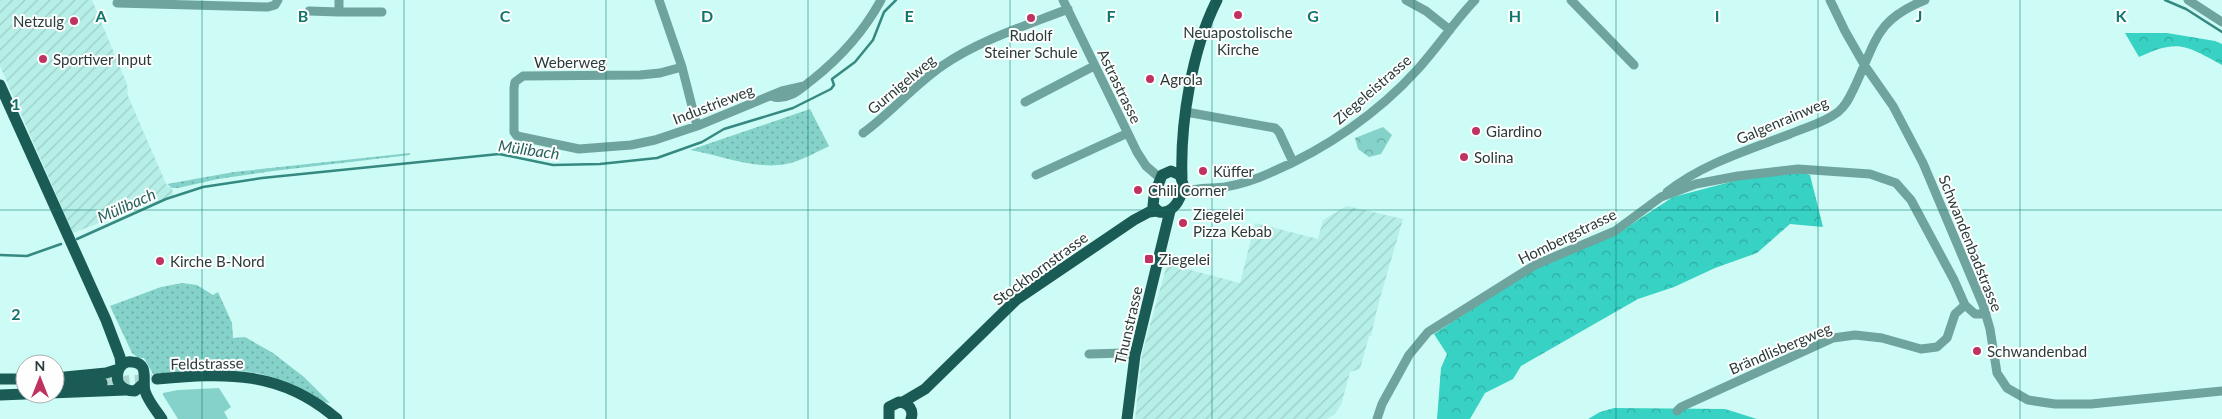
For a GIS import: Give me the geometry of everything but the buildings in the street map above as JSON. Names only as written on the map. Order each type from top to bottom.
[{"type":"main road","name":"Stockhornstrasse","points":[[888,418],[888,411],[892,404],[910,414],[925,389],[1016,300],[1134,220],[1160,208],[1181,194],[1183,180],[1182,151],[1186,112],[1202,41],[1217,0]]},
{"type":"main road","points":[[0,85],[106,320],[120,359],[120,368],[117,376],[118,383],[129,391],[153,419]]},
{"type":"main road","points":[[1171,171],[1182,151]]},
{"type":"main road","points":[[1160,208],[1160,178],[1166,172],[1171,171],[1178,173],[1183,180]]},
{"type":"main road","name":"Thunstrasse","points":[[1127,419],[1135,355],[1162,239],[1160,208]]},
{"type":"main road","points":[[106,320],[116,333],[132,362],[140,365],[144,370],[144,383],[147,395],[162,419]]},
{"type":"main road","points":[[65,377],[106,373],[132,362]]},
{"type":"main road","name":"Feldstrasse","points":[[156,379],[224,375],[261,379],[284,386],[305,396],[337,419]]},
{"type":"main road","points":[[0,379],[15,379]]},
{"type":"main road","points":[[65,385],[102,383]]},
{"type":"main road","points":[[0,395],[129,391],[140,388],[144,383]]},
{"type":"main road","points":[[0,387],[15,387]]},
{"type":"street","points":[[117,3],[268,6],[275,5],[278,0]]},
{"type":"street","points":[[339,0],[339,12]]},
{"type":"street","points":[[658,0],[682,67],[697,126]]},
{"type":"street","name":"Industrieweg","points":[[517,136],[567,148],[615,147],[655,140],[697,126],[771,96],[804,86],[833,63],[848,48],[865,26],[880,0]]},
{"type":"street","name":"Astrastrasse","points":[[1063,0],[1128,133],[1146,166],[1160,178]]},
{"type":"street","points":[[1406,0],[1426,11],[1450,30]]},
{"type":"street","name":"Ziegeleistrasse","points":[[1181,194],[1248,182],[1293,162],[1339,136],[1395,92],[1425,61],[1475,0]]},
{"type":"street","points":[[1571,0],[1634,65]]},
{"type":"street","name":"Schwandenbadstrasse","points":[[1830,0],[1845,31],[1865,66],[1893,106],[1923,163],[1986,314],[1997,373],[2007,388],[2028,400],[2055,404],[2091,404],[2222,391]]},
{"type":"street","name":"Galgenrainweg","points":[[1661,197],[1684,179],[1738,153],[1832,116],[1845,106],[1865,66],[1877,36],[1886,23],[1900,12],[1925,0]]},
{"type":"street","points":[[2189,0],[2222,22]]},
{"type":"street","name":"Gurnigelweg","points":[[863,134],[920,83],[958,56],[997,37],[1068,9]]},
{"type":"street","points":[[309,12],[382,12]]},
{"type":"street","points":[[1025,102],[1094,66]]},
{"type":"street","name":"Weberweg","points":[[517,136],[514,132],[514,88],[516,82],[523,76],[640,76],[682,67]]},
{"type":"street","points":[[1186,112],[1275,128],[1279,132],[1293,162]]},
{"type":"street","points":[[1036,175],[1128,133]]},
{"type":"street","name":"Hombergstrasse","points":[[1377,419],[1385,398],[1409,355],[1428,332],[1535,264],[1615,230],[1661,197],[1696,184],[1738,176],[1798,169],[1863,173],[1888,179],[1902,188],[1911,200],[1954,280],[1965,305]]},
{"type":"street","name":"Ziegeleistrasse","points":[[1183,180],[1208,188]]},
{"type":"street","points":[[1965,305],[1975,314],[1986,314]]},
{"type":"street","name":"Brändlisbergweg","points":[[1677,411],[1681,407],[1733,382],[1833,338],[1855,335],[1882,338],[1921,349],[1937,347],[1947,338],[1955,314],[1965,305]]},
{"type":"street","points":[[1089,354],[1124,353],[1135,355]]},
{"type":"shaded area","points":[[0,0],[92,0],[127,84],[128,96],[167,186],[172,188],[173,195],[73,233],[0,66]]},
{"type":"shaded area","points":[[1347,206],[1403,219],[1360,369],[1350,372],[1341,405],[1335,414],[1327,419],[1135,419],[1142,354],[1167,264],[1240,283],[1255,223],[1318,239],[1323,220]]},
{"type":"green space","points":[[2125,33],[2167,33],[2215,41],[2222,44],[2222,65],[2190,49],[2173,46],[2152,51],[2139,57]]},
{"type":"green space","points":[[810,109],[829,146],[797,161],[774,165],[749,164],[690,150]]},
{"type":"green space","points":[[1383,127],[1392,135],[1381,154],[1369,157],[1358,149],[1355,138]]},
{"type":"green space","points":[[410,153],[410,155],[218,179],[178,188],[172,188],[167,184],[234,172]]},
{"type":"green space","points":[[1800,172],[1810,175],[1823,227],[1790,224],[1757,253],[1715,268],[1674,287],[1638,299],[1521,366],[1513,379],[1485,393],[1470,419],[1437,419],[1441,368],[1447,354],[1434,334],[1536,267],[1615,235],[1673,197],[1738,180]]},
{"type":"green space","points":[[182,283],[197,285],[213,295],[218,292],[232,323],[233,338],[245,337],[273,353],[304,377],[330,403],[322,402],[277,379],[247,371],[200,370],[153,374],[144,358],[138,358],[132,353],[110,306],[161,287]]},
{"type":"green space","points":[[219,388],[231,407],[224,412],[228,419],[178,419],[163,395],[163,393],[178,390]]},
{"type":"green space","points":[[1614,408],[1725,409],[1757,419],[1588,419],[1600,412]]},
{"type":"waterway","name":"Mülibach","points":[[77,239],[166,199],[203,187],[262,178],[499,154],[553,165],[600,164],[657,158],[702,142],[724,129],[793,108],[831,89],[834,85],[832,79],[855,62],[873,40],[884,12],[896,0]]},
{"type":"waterway","points":[[2165,0],[2186,9],[2222,32]]},
{"type":"waterway","name":"Mülibach","points":[[0,255],[27,256],[61,244]]},
{"type":"tunnel","points":[[102,383],[152,379]]},
{"type":"place","name":"Neuapostolische Kirche","points":[[1238,15]]},
{"type":"place","name":"Rudolf Steiner Schule","points":[[1031,18]]},
{"type":"place","name":"Netzulg","points":[[74,21]]},
{"type":"place","name":"Sportiver Input","points":[[43,59]]},
{"type":"place","name":"Agrola","points":[[1150,79]]},
{"type":"place","name":"Giardino","points":[[1476,131]]},
{"type":"place","name":"Solina","points":[[1464,157]]},
{"type":"place","name":"Küffer","points":[[1203,171]]},
{"type":"place","name":"Chili Corner","points":[[1138,190]]},
{"type":"place","name":"Ziegelei Pizza Kebab","points":[[1183,223]]},
{"type":"place","name":"Ziegelei","points":[[1149,259]]},
{"type":"place","name":"Kirche B-Nord","points":[[160,261]]},
{"type":"place","name":"Schwandenbad","points":[[1977,351]]}]
